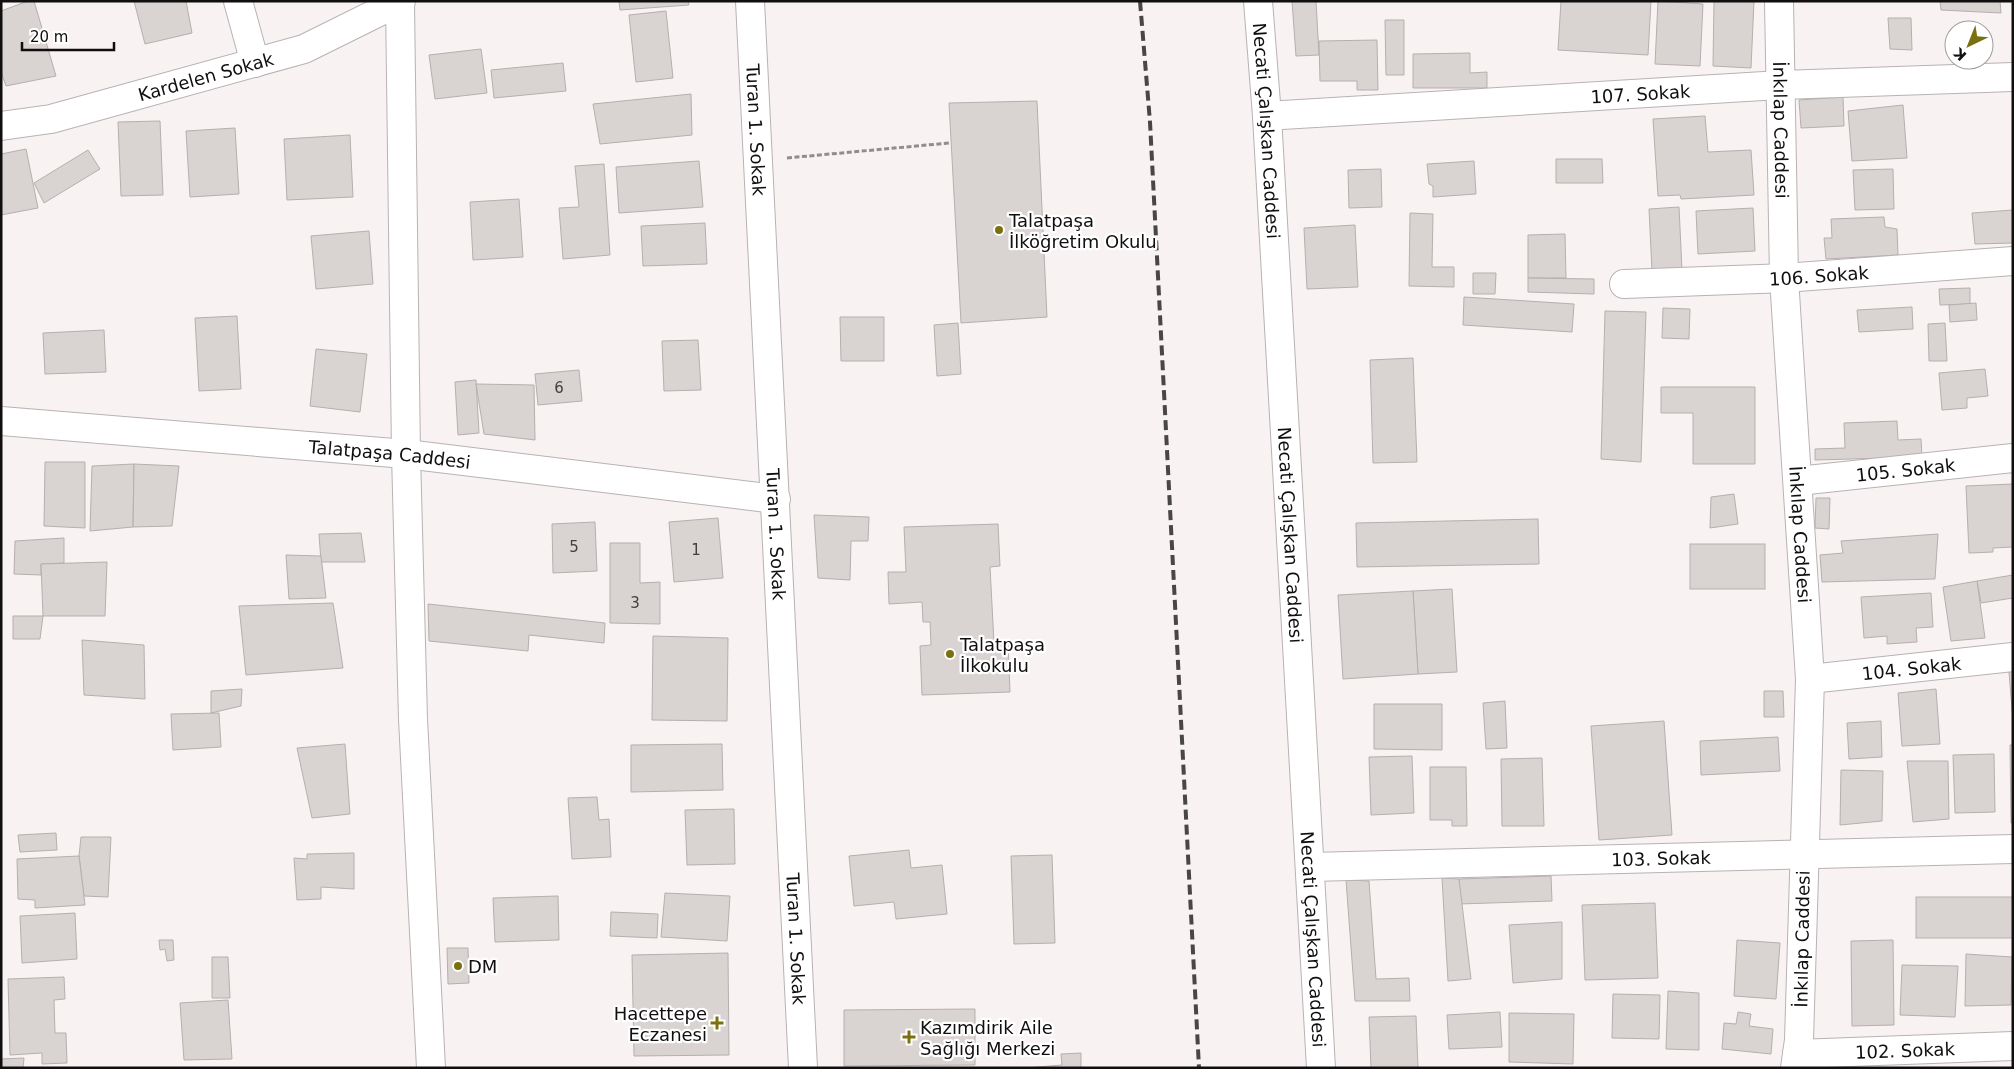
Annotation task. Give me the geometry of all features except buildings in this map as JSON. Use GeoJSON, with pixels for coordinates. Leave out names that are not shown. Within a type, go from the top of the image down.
{"type":"FeatureCollection","features":[{"type":"Feature","properties":{"kind":"street"},"geometry":{"type":"LineString","coordinates":[[238,1],[255,63]]}},
{"type":"Feature","properties":{"kind":"street","name":"Turan 1. Sokak"},"geometry":{"type":"LineString","coordinates":[[750,1],[803,1068]]}},
{"type":"Feature","properties":{"kind":"street","name":"Necati Çalışkan Caddesi"},"geometry":{"type":"LineString","coordinates":[[1258,1],[1267,116],[1322,1068]]}},
{"type":"Feature","properties":{"kind":"street","name":"İnkılap Caddesi"},"geometry":{"type":"LineString","coordinates":[[1779,1],[1784,278],[1810,678],[1796,1061]]}},
{"type":"Feature","properties":{"kind":"street"},"geometry":{"type":"LineString","coordinates":[[401,2],[406,454],[413,719],[431,1068]]}},
{"type":"Feature","properties":{"kind":"street","name":"Kardelen Sokak"},"geometry":{"type":"LineString","coordinates":[[1,126],[51,119],[304,49],[401,2]]}},
{"type":"Feature","properties":{"kind":"street","name":"107. Sokak"},"geometry":{"type":"LineString","coordinates":[[1267,116],[1781,85],[2013,78]]}},
{"type":"Feature","properties":{"kind":"street","name":"106. Sokak"},"geometry":{"type":"LineString","coordinates":[[1624,284],[1784,278],[2013,261]]}},
{"type":"Feature","properties":{"kind":"street","name":"Talatpaşa Caddesi"},"geometry":{"type":"LineString","coordinates":[[1,421],[406,454],[776,499]]}},
{"type":"Feature","properties":{"kind":"street","name":"105. Sokak"},"geometry":{"type":"LineString","coordinates":[[1798,481],[2013,458]]}},
{"type":"Feature","properties":{"kind":"street","name":"104. Sokak"},"geometry":{"type":"LineString","coordinates":[[1810,678],[2013,657]]}},
{"type":"Feature","properties":{"kind":"street","name":"103. Sokak"},"geometry":{"type":"LineString","coordinates":[[1310,867],[2013,849]]}},
{"type":"Feature","properties":{"kind":"street","name":"102. Sokak"},"geometry":{"type":"LineString","coordinates":[[1796,1061],[2013,1046]]}},
{"type":"Feature","properties":{"kind":"path"},"geometry":{"type":"LineString","coordinates":[[786,158],[949,142]]}},
{"type":"Feature","properties":{"kind":"railway"},"geometry":{"type":"LineString","coordinates":[[1140,1],[1150,122],[1199,1068]]}},
{"type":"Feature","properties":{"kind":"place","name":"Talatpaşa İlköğretim Okulu"},"geometry":{"type":"Point","coordinates":[999,230]}},
{"type":"Feature","properties":{"kind":"place","name":"Talatpaşa İlkokulu"},"geometry":{"type":"Point","coordinates":[950,654]}},
{"type":"Feature","properties":{"kind":"place","name":"DM"},"geometry":{"type":"Point","coordinates":[458,966]}},
{"type":"Feature","properties":{"kind":"place","name":"Hacettepe Eczanesi"},"geometry":{"type":"Point","coordinates":[717,1023]}},
{"type":"Feature","properties":{"kind":"place","name":"Kazımdirik Aile Sağlığı Merkezi"},"geometry":{"type":"Point","coordinates":[909,1037]}}]}
